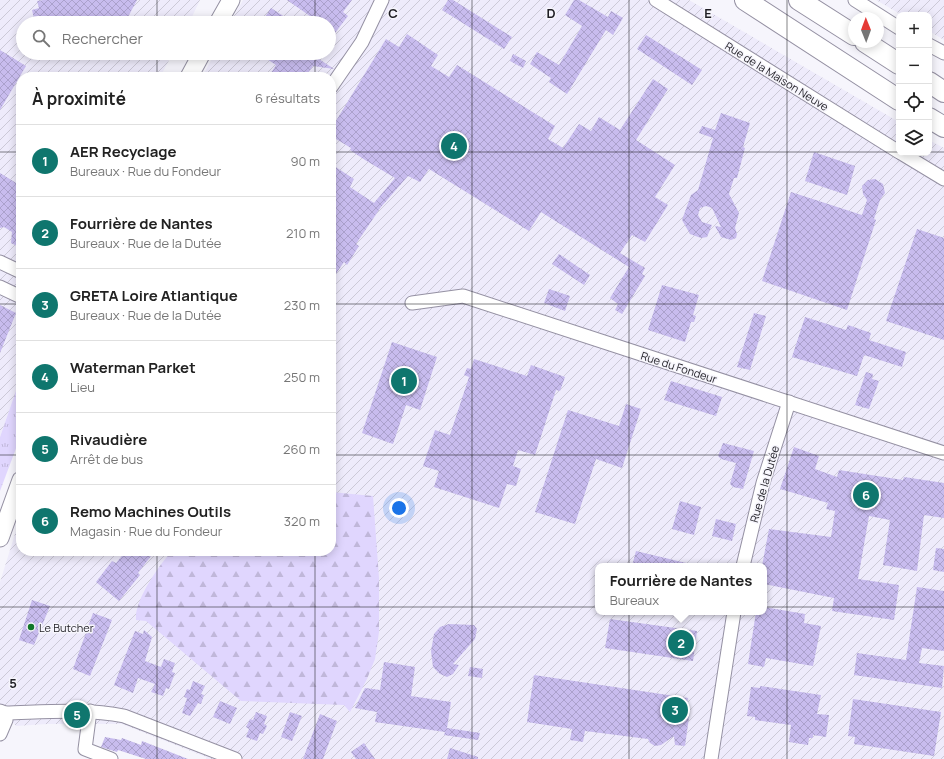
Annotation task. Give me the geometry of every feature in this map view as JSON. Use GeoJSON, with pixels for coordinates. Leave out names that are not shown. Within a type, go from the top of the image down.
{"type":"FeatureCollection","features":[{"type":"Feature","properties":{"kind":"highway"},"geometry":{"type":"LineString","coordinates":[[745,0],[896,98]]}},
{"type":"Feature","properties":{"kind":"highway"},"geometry":{"type":"LineString","coordinates":[[799,0],[848,31]]}},
{"type":"Feature","properties":{"kind":"highway"},"geometry":{"type":"LineString","coordinates":[[874,48],[896,62]]}},
{"type":"Feature","properties":{"kind":"highway"},"geometry":{"type":"LineString","coordinates":[[932,84],[944,92]]}},
{"type":"Feature","properties":{"kind":"highway"},"geometry":{"type":"LineString","coordinates":[[932,120],[944,127]]}},
{"type":"Feature","properties":{"kind":"main road"},"geometry":{"type":"LineString","coordinates":[[222,16],[231,0]]}},
{"type":"Feature","properties":{"kind":"main road"},"geometry":{"type":"LineString","coordinates":[[191,72],[198,60]]}},
{"type":"Feature","properties":{"kind":"main road"},"geometry":{"type":"LineString","coordinates":[[0,538],[16,494]]}},
{"type":"Feature","properties":{"kind":"street"},"geometry":{"type":"LineString","coordinates":[[336,80],[362,42],[382,0]]}},
{"type":"Feature","properties":{"kind":"street","name":"Rue de la Maison Neuve"},"geometry":{"type":"LineString","coordinates":[[656,0],[896,150]]}},
{"type":"Feature","properties":{"kind":"street"},"geometry":{"type":"LineString","coordinates":[[855,0],[896,26]]}},
{"type":"Feature","properties":{"kind":"street"},"geometry":{"type":"LineString","coordinates":[[932,47],[944,53]]}},
{"type":"Feature","properties":{"kind":"street","name":"Rue de la Maison Neuve"},"geometry":{"type":"LineString","coordinates":[[907,156],[944,179]]}},
{"type":"Feature","properties":{"kind":"street"},"geometry":{"type":"LineString","coordinates":[[0,262],[16,270]]}},
{"type":"Feature","properties":{"kind":"street"},"geometry":{"type":"LineString","coordinates":[[0,287],[16,295]]}},
{"type":"Feature","properties":{"kind":"street","name":"Rue du Fondeur"},"geometry":{"type":"LineString","coordinates":[[412,303],[463,296],[944,453]]}},
{"type":"Feature","properties":{"kind":"street","name":"Rue de la Dutée"},"geometry":{"type":"LineString","coordinates":[[744,563],[763,483],[789,402]]}},
{"type":"Feature","properties":{"kind":"street"},"geometry":{"type":"LineString","coordinates":[[711,759],[718,705],[733,615]]}},
{"type":"Feature","properties":{"kind":"street"},"geometry":{"type":"LineString","coordinates":[[90,711],[83,754],[111,759]]}},
{"type":"Feature","properties":{"kind":"street"},"geometry":{"type":"LineString","coordinates":[[0,734],[6,720],[2,713],[90,711],[124,716],[235,759]]}},
{"type":"Feature","properties":{"kind":"shaded area"},"geometry":{"type":"Polygon","coordinates":[[[0,0],[200,0],[192,16],[16,16],[16,60],[169,60],[163,72],[16,72],[16,391],[0,437],[0,0]]]}},
{"type":"Feature","properties":{"kind":"shaded area"},"geometry":{"type":"Polygon","coordinates":[[[243,0],[689,0],[896,120],[896,156],[932,156],[932,142],[944,148],[944,759],[206,759],[206,757],[122,724],[47,724],[16,726],[0,707],[0,582],[16,531],[16,556],[336,556],[336,72],[205,72],[211,60],[336,60],[336,16],[234,16],[243,0]]]}},
{"type":"Feature","properties":{"kind":"shaded area"},"geometry":{"type":"Polygon","coordinates":[[[876,0],[944,0],[944,40],[932,33],[932,12],[897,12],[876,0]]]}},
{"type":"Feature","properties":{"kind":"green space"},"geometry":{"type":"Polygon","coordinates":[[[16,391],[16,448],[0,491],[0,437],[16,391]]]}},
{"type":"Feature","properties":{"kind":"green space"},"geometry":{"type":"Polygon","coordinates":[[[336,492],[373,496],[379,578],[379,632],[375,659],[367,679],[350,712],[344,705],[241,701],[146,621],[136,620],[136,612],[143,594],[154,574],[168,556],[336,556],[336,492]]]}},
{"type":"Feature","properties":{"kind":"building"},"geometry":{"type":"Polygon","coordinates":[[[137,0],[129,16],[33,16],[32,10],[39,8],[37,1],[137,0]]]}},
{"type":"Feature","properties":{"kind":"building"},"geometry":{"type":"Polygon","coordinates":[[[287,0],[352,0],[343,12],[348,16],[336,32],[336,16],[310,16],[287,0]]]}},
{"type":"Feature","properties":{"kind":"building"},"geometry":{"type":"Polygon","coordinates":[[[448,0],[453,0],[512,37],[504,49],[442,10],[448,0]]]}},
{"type":"Feature","properties":{"kind":"building"},"geometry":{"type":"Polygon","coordinates":[[[574,0],[579,0],[608,17],[611,11],[623,18],[613,35],[606,30],[567,94],[549,82],[551,78],[530,64],[537,52],[559,65],[582,26],[565,15],[574,0]]]}},
{"type":"Feature","properties":{"kind":"building"},"geometry":{"type":"Polygon","coordinates":[[[271,8],[283,16],[266,16],[271,8]]]}},
{"type":"Feature","properties":{"kind":"building"},"geometry":{"type":"Polygon","coordinates":[[[407,34],[438,55],[431,66],[449,77],[457,65],[555,126],[548,139],[563,148],[579,124],[591,131],[599,117],[620,130],[653,79],[668,89],[636,140],[675,165],[655,197],[668,205],[645,242],[632,235],[620,253],[645,268],[642,274],[645,276],[622,314],[615,310],[618,304],[610,298],[629,267],[541,212],[529,231],[429,169],[420,182],[408,176],[381,207],[356,244],[359,246],[347,265],[344,262],[336,274],[336,167],[354,179],[350,187],[374,203],[395,178],[365,160],[350,150],[351,148],[336,139],[336,121],[386,39],[399,47],[407,34]]]}},
{"type":"Feature","properties":{"kind":"building"},"geometry":{"type":"Polygon","coordinates":[[[646,35],[702,70],[692,85],[637,49],[646,35]]]}},
{"type":"Feature","properties":{"kind":"building"},"geometry":{"type":"Polygon","coordinates":[[[0,50],[26,66],[22,72],[16,72],[16,83],[0,110],[0,50]]]}},
{"type":"Feature","properties":{"kind":"building"},"geometry":{"type":"Polygon","coordinates":[[[513,54],[526,61],[523,68],[510,61],[513,54]]]}},
{"type":"Feature","properties":{"kind":"building"},"geometry":{"type":"Polygon","coordinates":[[[268,60],[320,60],[334,69],[313,66],[309,72],[272,72],[276,65],[268,60]]]}},
{"type":"Feature","properties":{"kind":"building"},"geometry":{"type":"Polygon","coordinates":[[[721,113],[750,123],[743,147],[745,148],[737,178],[734,178],[729,194],[739,213],[735,228],[737,234],[736,238],[731,240],[721,237],[715,226],[721,227],[712,208],[706,206],[700,208],[698,215],[702,222],[712,225],[707,237],[701,238],[690,234],[682,220],[691,195],[698,190],[713,138],[699,133],[702,126],[715,130],[721,113]]]}},
{"type":"Feature","properties":{"kind":"building"},"geometry":{"type":"Polygon","coordinates":[[[814,152],[855,166],[847,195],[805,181],[814,152]]]}},
{"type":"Feature","properties":{"kind":"building"},"geometry":{"type":"Polygon","coordinates":[[[0,173],[16,183],[16,246],[11,243],[12,232],[4,227],[0,228],[0,173]]]}},
{"type":"Feature","properties":{"kind":"building"},"geometry":{"type":"Polygon","coordinates":[[[875,179],[883,184],[885,193],[880,200],[874,219],[876,220],[847,310],[762,281],[791,192],[862,215],[867,200],[863,194],[862,186],[868,180],[875,179]]]}},
{"type":"Feature","properties":{"kind":"building"},"geometry":{"type":"Polygon","coordinates":[[[917,229],[944,238],[944,340],[886,321],[917,229]]]}},
{"type":"Feature","properties":{"kind":"building"},"geometry":{"type":"Polygon","coordinates":[[[559,254],[590,275],[584,285],[552,264],[559,254]]]}},
{"type":"Feature","properties":{"kind":"building"},"geometry":{"type":"Polygon","coordinates":[[[662,285],[699,295],[693,315],[696,316],[694,322],[691,322],[685,342],[648,330],[662,285]]]}},
{"type":"Feature","properties":{"kind":"building"},"geometry":{"type":"Polygon","coordinates":[[[549,289],[570,296],[565,311],[544,303],[549,289]]]}},
{"type":"Feature","properties":{"kind":"building"},"geometry":{"type":"Polygon","coordinates":[[[0,305],[16,313],[0,353],[0,305]]]}},
{"type":"Feature","properties":{"kind":"building"},"geometry":{"type":"Polygon","coordinates":[[[754,313],[766,316],[750,370],[737,367],[754,313]]]}},
{"type":"Feature","properties":{"kind":"building"},"geometry":{"type":"Polygon","coordinates":[[[805,317],[846,330],[848,325],[871,333],[869,340],[906,352],[902,367],[864,355],[857,376],[792,357],[805,317]]]}},
{"type":"Feature","properties":{"kind":"building"},"geometry":{"type":"Polygon","coordinates":[[[392,342],[437,357],[420,410],[406,405],[393,444],[362,433],[392,342]]]}},
{"type":"Feature","properties":{"kind":"building"},"geometry":{"type":"Polygon","coordinates":[[[474,359],[527,376],[531,365],[565,377],[560,391],[556,390],[535,455],[518,450],[513,466],[521,469],[516,486],[507,484],[499,508],[434,487],[439,471],[423,466],[435,430],[450,435],[469,377],[464,375],[467,368],[471,369],[474,359]]]}},
{"type":"Feature","properties":{"kind":"building"},"geometry":{"type":"Polygon","coordinates":[[[866,372],[873,374],[872,379],[879,381],[869,409],[855,405],[866,372]]]}},
{"type":"Feature","properties":{"kind":"building"},"geometry":{"type":"Polygon","coordinates":[[[671,381],[722,397],[716,416],[664,400],[671,381]]]}},
{"type":"Feature","properties":{"kind":"building"},"geometry":{"type":"Polygon","coordinates":[[[626,404],[641,409],[622,468],[596,459],[575,524],[535,512],[568,410],[619,426],[626,404]]]}},
{"type":"Feature","properties":{"kind":"building"},"geometry":{"type":"Polygon","coordinates":[[[723,443],[754,451],[743,489],[733,487],[730,484],[736,463],[721,459],[718,456],[723,443]]]}},
{"type":"Feature","properties":{"kind":"building"},"geometry":{"type":"Polygon","coordinates":[[[794,447],[819,456],[815,469],[837,477],[839,470],[903,480],[904,477],[944,483],[944,518],[924,515],[917,571],[883,565],[890,520],[869,516],[858,579],[899,585],[894,620],[832,611],[834,598],[767,585],[767,563],[763,563],[769,529],[831,537],[835,511],[826,509],[828,503],[780,489],[794,447]]]}},
{"type":"Feature","properties":{"kind":"building"},"geometry":{"type":"Polygon","coordinates":[[[680,501],[701,507],[694,535],[672,529],[680,501]]]}},
{"type":"Feature","properties":{"kind":"building"},"geometry":{"type":"Polygon","coordinates":[[[716,519],[736,524],[732,541],[712,536],[716,519]]]}},
{"type":"Feature","properties":{"kind":"building"},"geometry":{"type":"Polygon","coordinates":[[[936,548],[944,549],[944,572],[933,570],[936,548]]]}},
{"type":"Feature","properties":{"kind":"building"},"geometry":{"type":"Polygon","coordinates":[[[636,551],[686,563],[633,563],[636,551]]]}},
{"type":"Feature","properties":{"kind":"building"},"geometry":{"type":"Polygon","coordinates":[[[122,556],[151,556],[138,573],[140,575],[119,601],[96,582],[112,561],[116,563],[122,556]]]}},
{"type":"Feature","properties":{"kind":"building"},"geometry":{"type":"Polygon","coordinates":[[[917,587],[944,591],[944,651],[922,648],[919,663],[944,666],[942,688],[854,675],[857,653],[906,660],[917,587]]]}},
{"type":"Feature","properties":{"kind":"building"},"geometry":{"type":"Polygon","coordinates":[[[32,600],[50,606],[34,645],[19,640],[32,600]]]}},
{"type":"Feature","properties":{"kind":"building"},"geometry":{"type":"Polygon","coordinates":[[[767,608],[805,614],[804,623],[821,626],[813,666],[766,658],[764,667],[748,664],[756,615],[767,615],[767,608]]]}},
{"type":"Feature","properties":{"kind":"building"},"geometry":{"type":"Polygon","coordinates":[[[93,613],[112,620],[90,676],[73,669],[93,613]]]}},
{"type":"Feature","properties":{"kind":"building"},"geometry":{"type":"Polygon","coordinates":[[[610,619],[697,631],[693,661],[605,648],[610,619]]]}},
{"type":"Feature","properties":{"kind":"building"},"geometry":{"type":"Polygon","coordinates":[[[449,624],[474,625],[477,629],[475,639],[453,664],[459,665],[453,674],[447,677],[440,674],[433,667],[431,651],[434,634],[440,627],[449,624]]]}},
{"type":"Feature","properties":{"kind":"building"},"geometry":{"type":"Polygon","coordinates":[[[144,630],[152,637],[145,661],[161,667],[164,659],[175,663],[172,672],[175,673],[169,689],[166,688],[163,696],[151,692],[155,684],[138,678],[133,693],[114,685],[135,631],[143,634],[144,630]]]}},
{"type":"Feature","properties":{"kind":"building"},"geometry":{"type":"Polygon","coordinates":[[[384,662],[415,667],[411,696],[451,702],[447,728],[480,733],[478,740],[444,735],[445,732],[375,722],[377,712],[355,708],[365,688],[380,690],[384,662]]]}},
{"type":"Feature","properties":{"kind":"building"},"geometry":{"type":"Polygon","coordinates":[[[470,667],[483,669],[482,678],[468,676],[470,667]]]}},
{"type":"Feature","properties":{"kind":"building"},"geometry":{"type":"Polygon","coordinates":[[[534,675],[688,698],[686,709],[690,710],[685,746],[675,745],[674,736],[661,745],[655,746],[650,743],[648,739],[585,731],[583,742],[570,740],[572,729],[527,722],[534,675]]]}},
{"type":"Feature","properties":{"kind":"building"},"geometry":{"type":"Polygon","coordinates":[[[193,681],[205,686],[201,694],[204,695],[201,704],[198,703],[190,716],[182,713],[187,698],[184,697],[187,689],[190,690],[193,681]]]}},
{"type":"Feature","properties":{"kind":"building"},"geometry":{"type":"Polygon","coordinates":[[[760,686],[821,695],[817,714],[829,715],[826,737],[813,735],[813,738],[809,738],[808,745],[789,742],[791,725],[755,720],[755,717],[747,716],[751,687],[760,688],[760,686]]]}},
{"type":"Feature","properties":{"kind":"building"},"geometry":{"type":"Polygon","coordinates":[[[853,699],[941,712],[934,756],[854,744],[855,737],[848,736],[853,699]]]}},
{"type":"Feature","properties":{"kind":"building"},"geometry":{"type":"Polygon","coordinates":[[[220,701],[237,708],[230,724],[213,717],[220,701]]]}},
{"type":"Feature","properties":{"kind":"building"},"geometry":{"type":"Polygon","coordinates":[[[256,712],[267,716],[264,724],[267,726],[263,734],[260,733],[257,741],[246,737],[249,729],[246,727],[250,719],[253,720],[256,712]]]}},
{"type":"Feature","properties":{"kind":"building"},"geometry":{"type":"Polygon","coordinates":[[[290,712],[302,716],[292,741],[281,737],[290,712]]]}},
{"type":"Feature","properties":{"kind":"building"},"geometry":{"type":"Polygon","coordinates":[[[320,714],[337,721],[323,759],[303,759],[320,714]]]}},
{"type":"Feature","properties":{"kind":"building"},"geometry":{"type":"Polygon","coordinates":[[[105,737],[121,740],[122,738],[141,745],[142,741],[188,759],[146,759],[118,750],[117,752],[101,747],[105,737]]]}},
{"type":"Feature","properties":{"kind":"building"},"geometry":{"type":"Polygon","coordinates":[[[364,743],[375,759],[356,759],[351,752],[364,743]]]}},
{"type":"Feature","properties":{"kind":"building"},"geometry":{"type":"Polygon","coordinates":[[[450,748],[478,757],[478,759],[447,759],[450,748]]]}},
{"type":"Feature","properties":{"kind":"place","name":"Waterman Parket"},"geometry":{"type":"Point","coordinates":[454,146]}},
{"type":"Feature","properties":{"kind":"place","name":"AER Recyclage"},"geometry":{"type":"Point","coordinates":[404,381]}},
{"type":"Feature","properties":{"kind":"place","name":"Remo Machines Outils"},"geometry":{"type":"Point","coordinates":[866,495]}},
{"type":"Feature","properties":{"kind":"place","name":"Le Butcher"},"geometry":{"type":"Point","coordinates":[31,627]}},
{"type":"Feature","properties":{"kind":"place","name":"Fourrière de Nantes"},"geometry":{"type":"Point","coordinates":[681,643]}},
{"type":"Feature","properties":{"kind":"place","name":"GRETA Loire Atlantique"},"geometry":{"type":"Point","coordinates":[675,710]}},
{"type":"Feature","properties":{"kind":"place","name":"Rivaudière"},"geometry":{"type":"Point","coordinates":[77,715]}}]}
